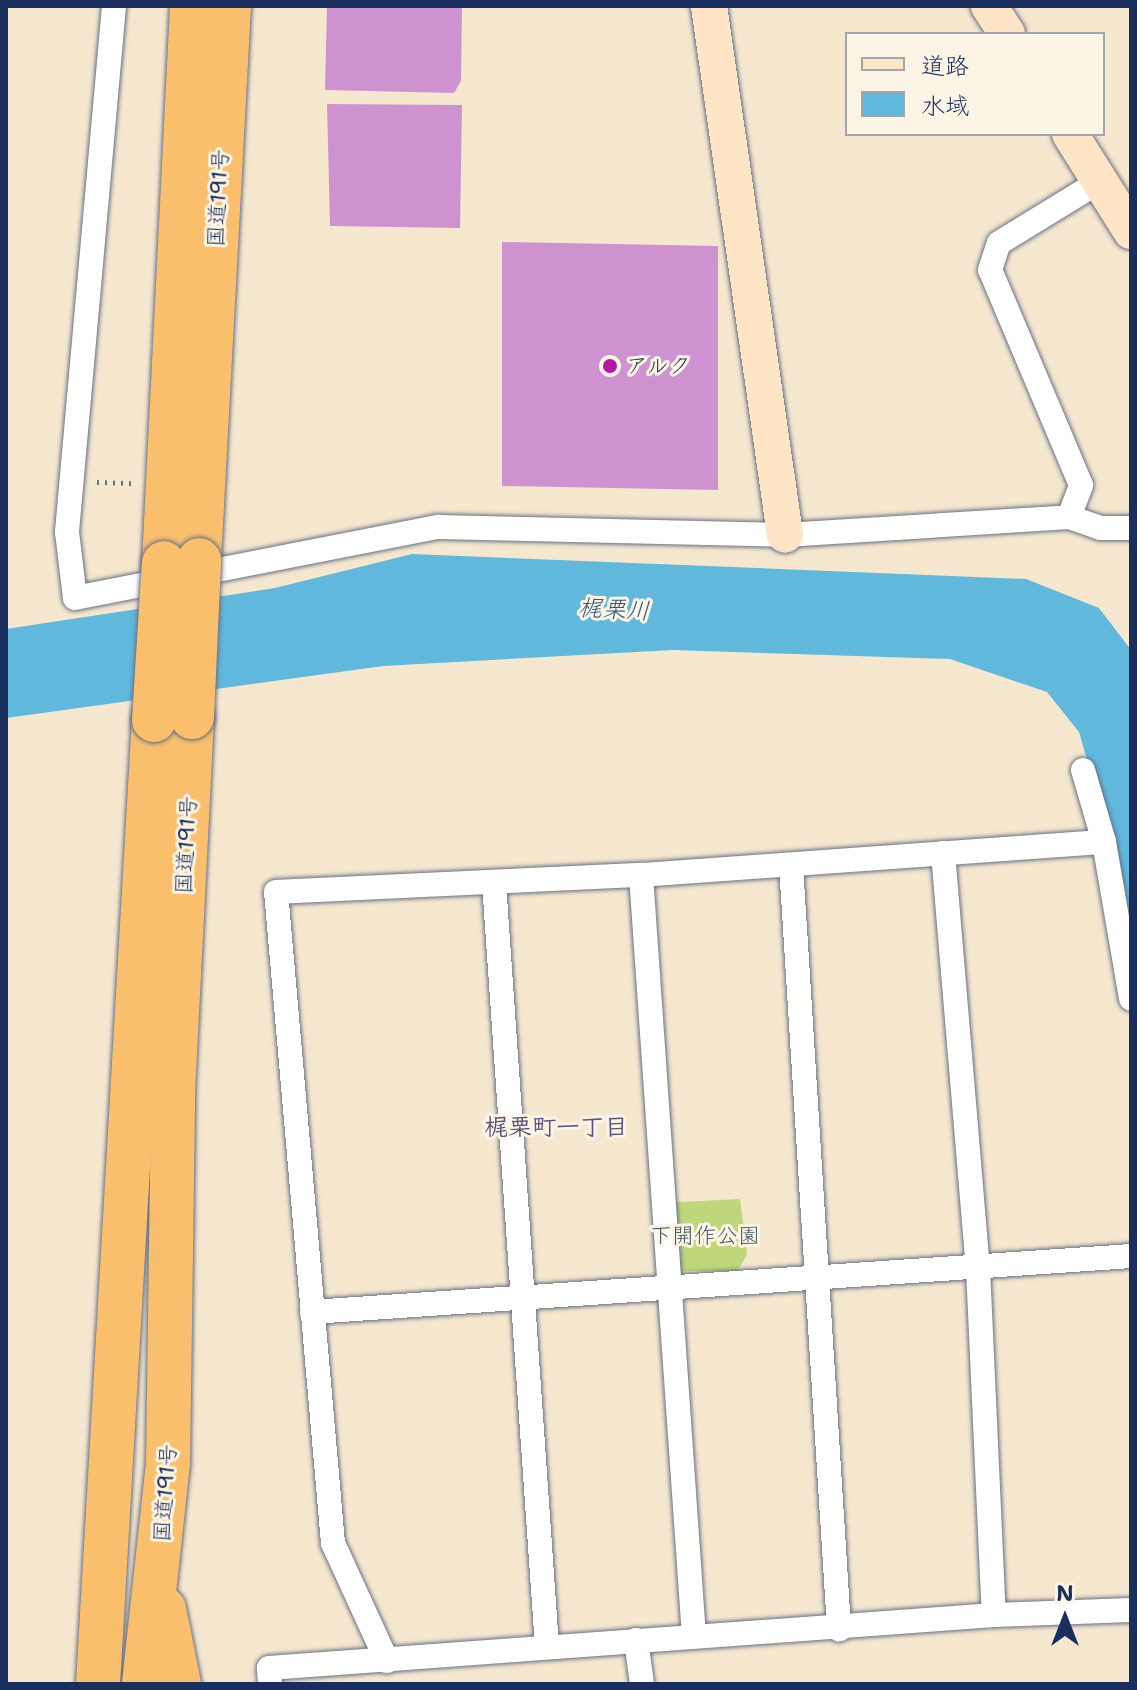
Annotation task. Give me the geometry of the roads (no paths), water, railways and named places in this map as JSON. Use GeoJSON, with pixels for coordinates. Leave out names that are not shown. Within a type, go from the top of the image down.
{"type":"FeatureCollection","features":[{"type":"Feature","properties":{"kind":"highway","name":"国道191号"},"geometry":{"type":"LineString","coordinates":[[182,561],[192,6]]}},
{"type":"Feature","properties":{"kind":"highway","name":"国道191号"},"geometry":{"type":"LineString","coordinates":[[98,1684],[173,718],[182,561],[229,6]]}},
{"type":"Feature","properties":{"kind":"highway","name":"国道191号"},"geometry":{"type":"LineString","coordinates":[[144,1684],[158,1583],[168,1464],[173,1093],[173,718]]}},
{"type":"Feature","properties":{"kind":"highway"},"geometry":{"type":"LineString","coordinates":[[158,1583],[179,1684]]}},
{"type":"Feature","properties":{"kind":"street"},"geometry":{"type":"LineString","coordinates":[[114,6],[67,532],[75,598],[438,527],[785,535],[1069,517],[1101,528],[1131,528]]}},
{"type":"Feature","properties":{"kind":"street"},"geometry":{"type":"LineString","coordinates":[[709,6],[785,535]]}},
{"type":"Feature","properties":{"kind":"street"},"geometry":{"type":"LineString","coordinates":[[989,6],[1006,32]]}},
{"type":"Feature","properties":{"kind":"street"},"geometry":{"type":"LineString","coordinates":[[1071,136],[1131,231]]}},
{"type":"Feature","properties":{"kind":"street"},"geometry":{"type":"LineString","coordinates":[[1069,517],[1081,485],[990,270],[999,243],[1100,181]]}},
{"type":"Feature","properties":{"kind":"street"},"geometry":{"type":"LineString","coordinates":[[1083,770],[1104,842],[1131,999]]}},
{"type":"Feature","properties":{"kind":"street"},"geometry":{"type":"LineString","coordinates":[[387,1661],[333,1543],[276,892],[641,875],[1104,842]]}},
{"type":"Feature","properties":{"kind":"street"},"geometry":{"type":"LineString","coordinates":[[943,853],[978,1268],[994,1615]]}},
{"type":"Feature","properties":{"kind":"street"},"geometry":{"type":"LineString","coordinates":[[791,865],[821,1280],[839,1629]]}},
{"type":"Feature","properties":{"kind":"street"},"geometry":{"type":"LineString","coordinates":[[641,875],[694,1636]]}},
{"type":"Feature","properties":{"kind":"street"},"geometry":{"type":"LineString","coordinates":[[494,883],[526,1298],[547,1646]]}},
{"type":"Feature","properties":{"kind":"street"},"geometry":{"type":"LineString","coordinates":[[312,1312],[668,1291],[1131,1256]]}},
{"type":"Feature","properties":{"kind":"street"},"geometry":{"type":"LineString","coordinates":[[270,1684],[269,1668],[547,1646],[839,1629],[994,1615],[1131,1610]]}},
{"type":"Feature","properties":{"kind":"street"},"geometry":{"type":"LineString","coordinates":[[636,1640],[642,1684]]}},
{"type":"Feature","properties":{"kind":"water","name":"梶栗川"},"geometry":{"type":"Polygon","coordinates":[[[412,554],[1026,579],[1099,608],[1131,650],[1131,941],[1118,866],[1079,732],[1047,692],[950,659],[673,650],[383,666],[6,718],[6,629],[275,588],[412,554]]]}},
{"type":"Feature","properties":{"kind":"place","name":"アルク"},"geometry":{"type":"Point","coordinates":[610,366]}},
{"type":"Feature","properties":{"kind":"district","name":"梶栗町一丁目"},"geometry":{"type":"Point","coordinates":[556,1128]}},
{"type":"Feature","properties":{"kind":"park label","name":"下開作公園"},"geometry":{"type":"Point","coordinates":[705,1236]}}]}
